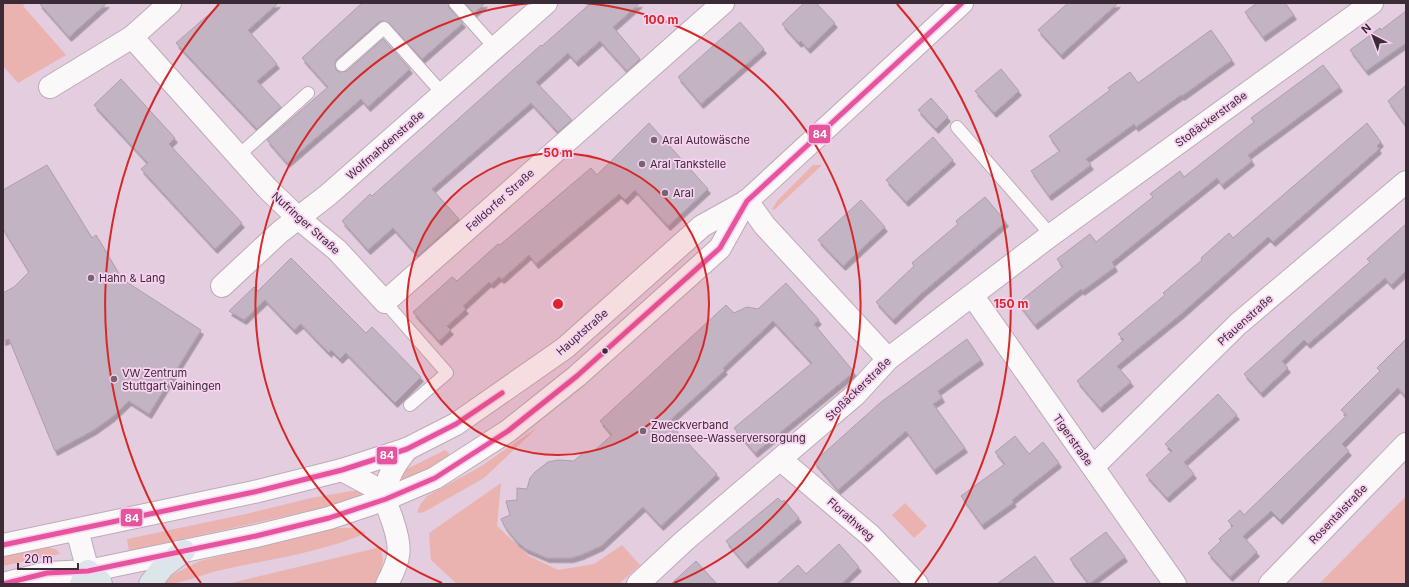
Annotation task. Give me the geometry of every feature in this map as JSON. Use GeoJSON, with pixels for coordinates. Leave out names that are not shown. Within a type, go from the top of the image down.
{"type":"FeatureCollection","features":[{"type":"Feature","properties":{"kind":"highway"},"geometry":{"type":"LineString","coordinates":[[150,584],[163,567],[184,551]]}},
{"type":"Feature","properties":{"kind":"street"},"geometry":{"type":"LineString","coordinates":[[50,87],[132,37],[170,3]]}},
{"type":"Feature","properties":{"kind":"street","name":"Wolfmahdenstraße"},"geometry":{"type":"LineString","coordinates":[[222,286],[280,232],[328,195],[546,3]]}},
{"type":"Feature","properties":{"kind":"street","name":"Felldorfer Straße"},"geometry":{"type":"LineString","coordinates":[[385,302],[723,3]]}},
{"type":"Feature","properties":{"kind":"street","name":"Hauptstraße"},"geometry":{"type":"LineString","coordinates":[[3,545],[254,492],[342,470],[407,449],[456,424],[565,348],[702,226],[747,201],[962,3]]}},
{"type":"Feature","properties":{"kind":"street","name":"Stoßäckerstraße"},"geometry":{"type":"LineString","coordinates":[[638,584],[683,542],[855,394],[888,359],[1051,235],[1372,3]]}},
{"type":"Feature","properties":{"kind":"street","name":"Nufringer Straße"},"geometry":{"type":"LineString","coordinates":[[132,37],[267,188],[298,218],[337,250],[385,302]]}},
{"type":"Feature","properties":{"kind":"street","name":"Pfauenstraße"},"geometry":{"type":"LineString","coordinates":[[1093,467],[1238,324],[1406,182]]}},
{"type":"Feature","properties":{"kind":"street"},"geometry":{"type":"LineString","coordinates":[[747,201],[765,226],[888,359]]}},
{"type":"Feature","properties":{"kind":"street","name":"Hauptstraße"},"geometry":{"type":"LineString","coordinates":[[3,584],[47,574],[90,580],[184,551],[329,518],[386,499],[435,478],[508,431],[577,376],[720,248],[747,201]]}},
{"type":"Feature","properties":{"kind":"street","name":"Tigerstraße"},"geometry":{"type":"LineString","coordinates":[[972,295],[1175,584]]}},
{"type":"Feature","properties":{"kind":"street"},"geometry":{"type":"LineString","coordinates":[[456,424],[453,439],[459,449],[471,456]]}},
{"type":"Feature","properties":{"kind":"street","name":"Rosentalstraße"},"geometry":{"type":"LineString","coordinates":[[1270,584],[1406,444]]}},
{"type":"Feature","properties":{"kind":"street","name":"Hauptstraße"},"geometry":{"type":"LineString","coordinates":[[387,584],[399,559],[399,544],[386,499],[388,480],[394,466],[407,449]]}},
{"type":"Feature","properties":{"kind":"street","name":"Florathweg"},"geometry":{"type":"LineString","coordinates":[[780,460],[866,532],[917,584]]}},
{"type":"Feature","properties":{"kind":"street"},"geometry":{"type":"LineString","coordinates":[[342,470],[372,486],[386,499]]}},
{"type":"Feature","properties":{"kind":"street"},"geometry":{"type":"LineString","coordinates":[[77,530],[90,580]]}},
{"type":"Feature","properties":{"kind":"lane"},"geometry":{"type":"LineString","coordinates":[[455,3],[498,45]]}},
{"type":"Feature","properties":{"kind":"lane"},"geometry":{"type":"LineString","coordinates":[[465,3],[498,45]]}},
{"type":"Feature","properties":{"kind":"lane"},"geometry":{"type":"LineString","coordinates":[[390,22],[447,91]]}},
{"type":"Feature","properties":{"kind":"lane"},"geometry":{"type":"LineString","coordinates":[[342,65],[384,28],[447,91]]}},
{"type":"Feature","properties":{"kind":"lane"},"geometry":{"type":"LineString","coordinates":[[238,156],[308,93]]}},
{"type":"Feature","properties":{"kind":"lane"},"geometry":{"type":"LineString","coordinates":[[957,127],[1051,235]]}},
{"type":"Feature","properties":{"kind":"lane","name":"Nufringer Straße"},"geometry":{"type":"LineString","coordinates":[[385,302],[447,373],[410,405]]}},
{"type":"Feature","properties":{"kind":"shaded area"},"geometry":{"type":"Polygon","coordinates":[[[3,3],[26,3],[23,6],[66,55],[18,83],[3,66],[3,3]]]}},
{"type":"Feature","properties":{"kind":"shaded area"},"geometry":{"type":"Polygon","coordinates":[[[813,165],[822,165],[774,210],[772,209],[777,201],[813,165]]]}},
{"type":"Feature","properties":{"kind":"shaded area"},"geometry":{"type":"Polygon","coordinates":[[[538,427],[484,478],[424,512],[417,513],[420,505],[427,496],[480,467],[538,427]]]}},
{"type":"Feature","properties":{"kind":"shaded area"},"geometry":{"type":"Polygon","coordinates":[[[445,450],[449,453],[447,459],[399,484],[401,474],[407,469],[445,450]]]}},
{"type":"Feature","properties":{"kind":"shaded area"},"geometry":{"type":"Polygon","coordinates":[[[501,483],[497,526],[529,556],[558,570],[594,564],[622,545],[640,565],[619,584],[457,584],[431,560],[429,533],[501,483]]]}},
{"type":"Feature","properties":{"kind":"shaded area"},"geometry":{"type":"Polygon","coordinates":[[[351,491],[364,491],[366,495],[332,506],[129,551],[127,539],[246,514],[311,498],[351,491]]]}},
{"type":"Feature","properties":{"kind":"shaded area"},"geometry":{"type":"Polygon","coordinates":[[[1406,496],[1406,584],[1319,584],[1406,496]]]}},
{"type":"Feature","properties":{"kind":"shaded area"},"geometry":{"type":"Polygon","coordinates":[[[905,503],[927,526],[914,538],[892,515],[905,503]]]}},
{"type":"Feature","properties":{"kind":"shaded area"},"geometry":{"type":"Polygon","coordinates":[[[334,528],[355,528],[366,533],[313,551],[221,570],[185,581],[163,584],[172,575],[200,561],[334,528]]]}},
{"type":"Feature","properties":{"kind":"shaded area"},"geometry":{"type":"Polygon","coordinates":[[[48,547],[57,550],[60,554],[3,566],[3,554],[48,547]]]}},
{"type":"Feature","properties":{"kind":"shaded area"},"geometry":{"type":"Polygon","coordinates":[[[381,547],[383,561],[378,584],[227,584],[381,547]]]}},
{"type":"Feature","properties":{"kind":"building"},"geometry":{"type":"Polygon","coordinates":[[[39,3],[107,3],[69,37],[39,3]]]}},
{"type":"Feature","properties":{"kind":"building"},"geometry":{"type":"Polygon","coordinates":[[[222,3],[278,3],[248,30],[277,64],[257,81],[281,107],[257,129],[176,43],[222,3]]]}},
{"type":"Feature","properties":{"kind":"building"},"geometry":{"type":"Polygon","coordinates":[[[362,3],[448,3],[449,8],[463,23],[422,59],[389,23],[383,21],[379,22],[337,59],[335,63],[336,70],[340,72],[347,71],[383,39],[410,69],[368,107],[361,99],[287,163],[267,140],[328,87],[302,58],[362,3]]]}},
{"type":"Feature","properties":{"kind":"building"},"geometry":{"type":"Polygon","coordinates":[[[465,3],[485,3],[474,13],[465,3]]]}},
{"type":"Feature","properties":{"kind":"building"},"geometry":{"type":"Polygon","coordinates":[[[591,3],[640,3],[613,27],[640,59],[627,71],[600,41],[576,62],[568,53],[536,82],[572,120],[558,132],[531,103],[432,189],[459,219],[418,256],[393,228],[368,250],[342,221],[370,194],[372,196],[541,45],[542,46],[591,3]]]}},
{"type":"Feature","properties":{"kind":"building"},"geometry":{"type":"Polygon","coordinates":[[[804,3],[816,3],[835,23],[808,49],[801,41],[799,43],[782,24],[804,3]]]}},
{"type":"Feature","properties":{"kind":"building"},"geometry":{"type":"Polygon","coordinates":[[[1068,3],[1118,3],[1061,55],[1038,30],[1068,3]]]}},
{"type":"Feature","properties":{"kind":"building"},"geometry":{"type":"Polygon","coordinates":[[[1257,3],[1285,3],[1294,15],[1263,37],[1245,12],[1257,3]]]}},
{"type":"Feature","properties":{"kind":"building"},"geometry":{"type":"Polygon","coordinates":[[[1406,11],[1406,43],[1366,71],[1350,50],[1380,28],[1381,30],[1406,11]]]}},
{"type":"Feature","properties":{"kind":"building"},"geometry":{"type":"Polygon","coordinates":[[[740,22],[764,49],[701,104],[678,77],[740,22]]]}},
{"type":"Feature","properties":{"kind":"building"},"geometry":{"type":"Polygon","coordinates":[[[1211,30],[1232,60],[1136,127],[1134,124],[1086,159],[1091,165],[1049,196],[1031,171],[1060,151],[1049,136],[1110,90],[1108,88],[1130,72],[1138,83],[1211,30]]]}},
{"type":"Feature","properties":{"kind":"building"},"geometry":{"type":"Polygon","coordinates":[[[1323,65],[1340,87],[1248,155],[1252,161],[1222,185],[1217,178],[1112,262],[1115,267],[1082,291],[1081,289],[1035,325],[1018,303],[1063,267],[1057,259],[1090,234],[1096,242],[1153,197],[1150,194],[1180,171],[1184,177],[1254,122],[1251,118],[1323,65]]]}},
{"type":"Feature","properties":{"kind":"building"},"geometry":{"type":"Polygon","coordinates":[[[1001,69],[1019,91],[994,113],[975,91],[1001,69]]]}},
{"type":"Feature","properties":{"kind":"building"},"geometry":{"type":"Polygon","coordinates":[[[121,79],[175,138],[169,144],[242,223],[215,249],[141,169],[148,163],[94,105],[121,79]]]}},
{"type":"Feature","properties":{"kind":"building"},"geometry":{"type":"Polygon","coordinates":[[[1406,85],[1406,126],[1388,101],[1406,85]]]}},
{"type":"Feature","properties":{"kind":"building"},"geometry":{"type":"Polygon","coordinates":[[[931,98],[948,117],[936,129],[918,110],[931,98]]]}},
{"type":"Feature","properties":{"kind":"building"},"geometry":{"type":"Polygon","coordinates":[[[649,123],[708,189],[668,226],[635,190],[625,200],[619,194],[536,264],[529,255],[502,279],[499,277],[491,284],[489,282],[463,306],[466,309],[447,326],[451,330],[439,341],[413,312],[452,277],[457,281],[498,244],[500,245],[591,168],[597,175],[649,123]]]}},
{"type":"Feature","properties":{"kind":"building"},"geometry":{"type":"Polygon","coordinates":[[[1367,123],[1381,142],[1377,146],[1379,149],[1273,242],[1268,237],[1181,314],[1117,366],[1131,382],[1100,408],[1077,381],[1124,340],[1118,334],[1165,295],[1163,293],[1202,260],[1201,258],[1229,233],[1233,238],[1367,123]]]}},
{"type":"Feature","properties":{"kind":"building"},"geometry":{"type":"Polygon","coordinates":[[[933,137],[953,160],[906,202],[886,180],[933,137]]]}},
{"type":"Feature","properties":{"kind":"building"},"geometry":{"type":"Polygon","coordinates":[[[47,165],[92,238],[96,235],[122,279],[201,330],[149,414],[129,401],[112,417],[94,430],[55,451],[9,339],[3,341],[3,293],[14,287],[29,272],[3,229],[3,190],[47,165]]]}},
{"type":"Feature","properties":{"kind":"building"},"geometry":{"type":"Polygon","coordinates":[[[985,197],[1006,222],[923,292],[893,320],[876,302],[914,266],[912,263],[958,224],[956,221],[985,197]]]}},
{"type":"Feature","properties":{"kind":"building"},"geometry":{"type":"Polygon","coordinates":[[[861,200],[885,227],[843,266],[818,240],[861,200]]]}},
{"type":"Feature","properties":{"kind":"building"},"geometry":{"type":"Polygon","coordinates":[[[1406,224],[1406,271],[1391,285],[1385,278],[1308,344],[1304,340],[1282,361],[1288,368],[1261,393],[1244,374],[1370,262],[1367,259],[1406,224]]]}},
{"type":"Feature","properties":{"kind":"building"},"geometry":{"type":"Polygon","coordinates":[[[291,258],[366,333],[372,327],[421,377],[395,403],[346,353],[340,359],[331,350],[329,353],[301,324],[294,330],[265,300],[244,320],[229,311],[254,287],[258,291],[291,258]]]}},
{"type":"Feature","properties":{"kind":"building","name":"Zweckverband Bodensee-Wasserversorgung"},"geometry":{"type":"Polygon","coordinates":[[[786,283],[819,320],[814,324],[854,372],[755,453],[734,428],[812,363],[773,321],[723,368],[725,370],[668,422],[717,474],[661,526],[643,507],[601,546],[571,558],[547,558],[526,549],[517,542],[505,527],[501,519],[510,515],[506,501],[517,500],[517,488],[527,489],[530,478],[548,462],[558,460],[574,461],[584,452],[594,451],[612,435],[600,421],[726,305],[734,313],[747,307],[758,309],[786,283]]]}},
{"type":"Feature","properties":{"kind":"building"},"geometry":{"type":"Polygon","coordinates":[[[967,339],[981,360],[938,391],[942,398],[933,404],[965,448],[934,470],[906,431],[838,490],[814,462],[881,402],[967,339]]]}},
{"type":"Feature","properties":{"kind":"building"},"geometry":{"type":"Polygon","coordinates":[[[1406,339],[1406,397],[1398,388],[1342,444],[1349,451],[1280,520],[1271,511],[1243,536],[1257,552],[1230,577],[1208,553],[1221,541],[1219,539],[1233,526],[1228,521],[1240,510],[1244,515],[1347,415],[1341,410],[1380,371],[1377,368],[1406,339]]]}},
{"type":"Feature","properties":{"kind":"building"},"geometry":{"type":"Polygon","coordinates":[[[1218,394],[1237,415],[1184,462],[1194,474],[1167,498],[1146,475],[1172,451],[1165,444],[1218,394]]]}},
{"type":"Feature","properties":{"kind":"building"},"geometry":{"type":"Polygon","coordinates":[[[1015,436],[1029,454],[1043,442],[1059,463],[1012,500],[1014,502],[982,525],[961,496],[1005,464],[995,452],[1015,436]]]}},
{"type":"Feature","properties":{"kind":"building"},"geometry":{"type":"Polygon","coordinates":[[[778,498],[782,502],[784,500],[799,518],[745,564],[726,541],[778,498]]]}},
{"type":"Feature","properties":{"kind":"building"},"geometry":{"type":"Polygon","coordinates":[[[1106,532],[1125,557],[1089,584],[1070,559],[1106,532]]]}},
{"type":"Feature","properties":{"kind":"building"},"geometry":{"type":"Polygon","coordinates":[[[839,544],[859,567],[841,584],[777,584],[798,565],[806,574],[839,544]]]}},
{"type":"Feature","properties":{"kind":"building"},"geometry":{"type":"Polygon","coordinates":[[[1035,556],[1055,584],[997,584],[1035,556]]]}},
{"type":"Feature","properties":{"kind":"building"},"geometry":{"type":"Polygon","coordinates":[[[696,561],[717,584],[671,584],[696,561]]]}},
{"type":"Feature","properties":{"kind":"transit line","name":"84"},"geometry":{"type":"LineString","coordinates":[[3,584],[47,573],[88,571],[256,536],[329,518],[386,499],[435,478],[508,431],[577,376],[720,248],[747,201],[962,3]]}},
{"type":"Feature","properties":{"kind":"transit line","name":"84"},"geometry":{"type":"LineString","coordinates":[[3,545],[254,492],[342,470],[407,449],[456,424],[502,393]]}},
{"type":"Feature","properties":{"kind":"place","name":"Aral Autowäsche"},"geometry":{"type":"Point","coordinates":[654,140]}},
{"type":"Feature","properties":{"kind":"place","name":"Aral Tankstelle"},"geometry":{"type":"Point","coordinates":[642,164]}},
{"type":"Feature","properties":{"kind":"place","name":"Aral"},"geometry":{"type":"Point","coordinates":[665,193]}},
{"type":"Feature","properties":{"kind":"place","name":"Hahn & Lang"},"geometry":{"type":"Point","coordinates":[91,278]}},
{"type":"Feature","properties":{"kind":"place","name":"VW Zentrum Stuttgart Vaihingen"},"geometry":{"type":"Point","coordinates":[114,379]}},
{"type":"Feature","properties":{"kind":"place","name":"Zweckverband Bodensee-Wasserversorgung"},"geometry":{"type":"Point","coordinates":[643,431]}}]}
